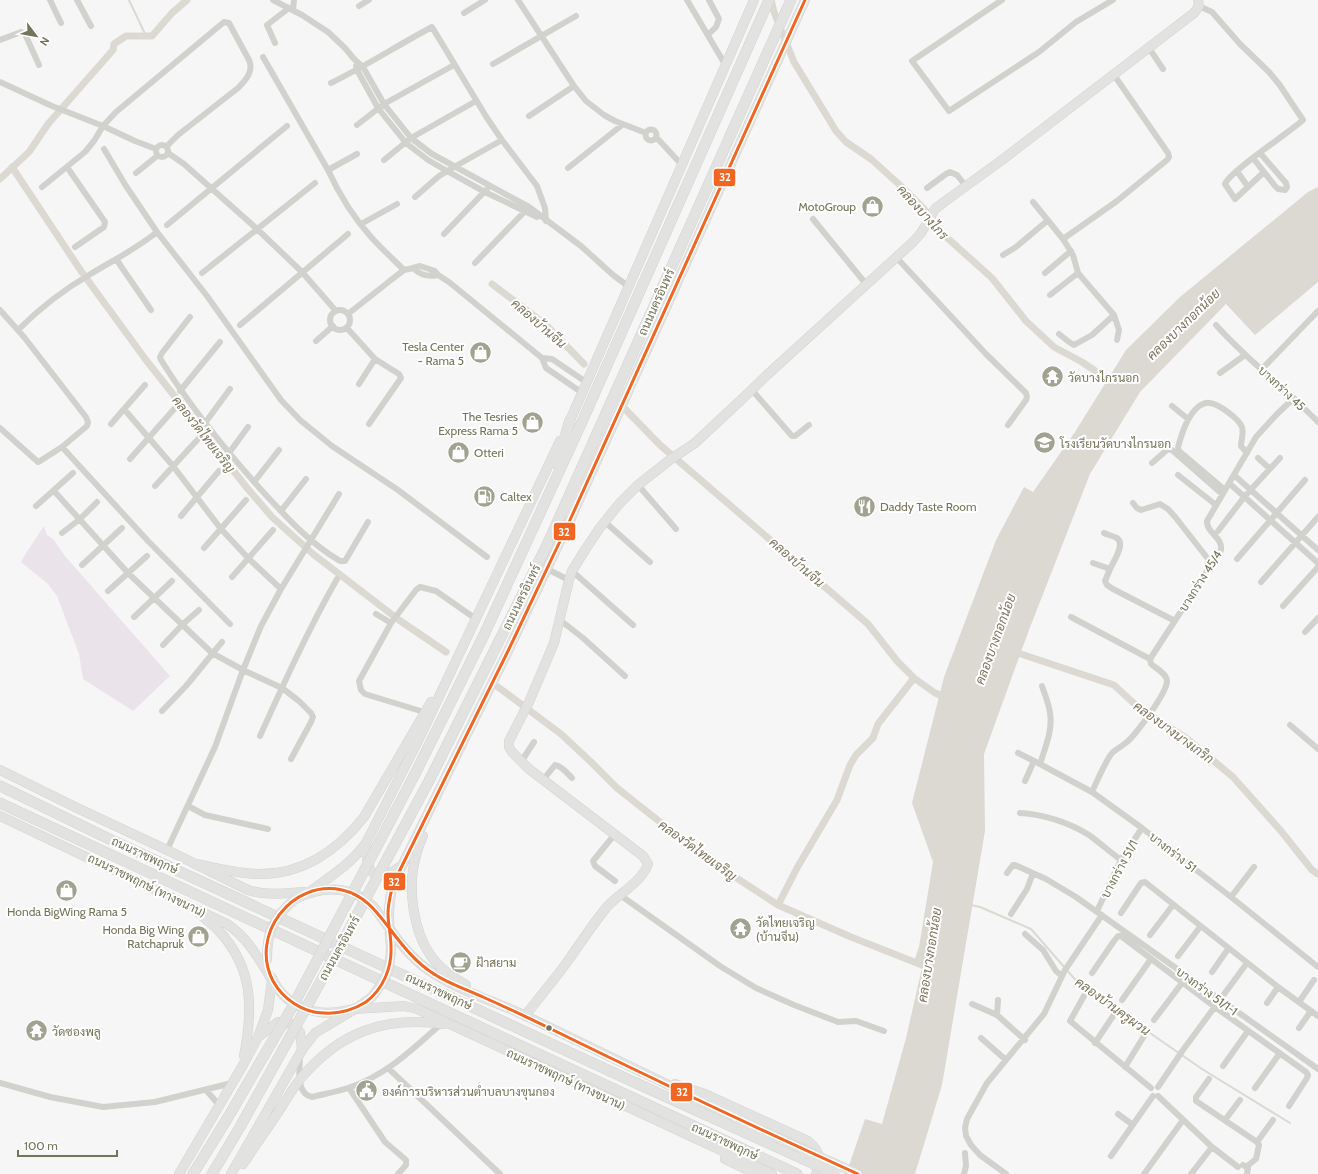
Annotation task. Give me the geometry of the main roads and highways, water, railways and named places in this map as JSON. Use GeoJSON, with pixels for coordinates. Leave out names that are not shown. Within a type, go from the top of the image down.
{"type":"FeatureCollection","features":[{"type":"Feature","properties":{"kind":"main road"},"geometry":{"type":"LineString","coordinates":[[355,1008],[338,1012],[311,1012],[298,1006],[284,996],[272,980],[267,961],[267,942],[273,923],[282,910],[295,899],[309,892],[349,863],[366,843],[418,741],[570,420],[754,0]]}},
{"type":"Feature","properties":{"kind":"main road","name":"ถนนนครอินทร์"},"geometry":{"type":"LineString","coordinates":[[193,1174],[294,1004],[415,774],[483,637],[581,424],[769,0]]}},
{"type":"Feature","properties":{"kind":"main road","name":"ถนนนครอินทร์"},"geometry":{"type":"LineString","coordinates":[[390,929],[388,914],[389,899],[393,884],[547,570],[805,0]]}},
{"type":"Feature","properties":{"kind":"main road","name":"ถนนนครอินทร์"},"geometry":{"type":"LineString","coordinates":[[212,1174],[240,1127],[341,945],[430,779],[547,545],[790,2]]}},
{"type":"Feature","properties":{"kind":"main road"},"geometry":{"type":"LineString","coordinates":[[525,1016],[570,959],[606,909],[620,895],[632,886],[647,868],[648,864],[643,856],[521,762],[509,747],[509,741],[529,702],[554,643],[572,571],[585,550],[619,504],[638,485],[671,459],[695,443],[896,257],[921,232],[935,209],[965,185],[1002,160],[1194,13],[1198,3]]}},
{"type":"Feature","properties":{"kind":"main road"},"geometry":{"type":"LineString","coordinates":[[548,497],[570,420]]}},
{"type":"Feature","properties":{"kind":"main road"},"geometry":{"type":"LineString","coordinates":[[570,520],[584,463]]}},
{"type":"Feature","properties":{"kind":"main road"},"geometry":{"type":"LineString","coordinates":[[196,864],[246,873],[270,873],[284,871],[307,864],[328,852],[353,831],[373,804],[424,712],[453,666]]}},
{"type":"Feature","properties":{"kind":"main road"},"geometry":{"type":"LineString","coordinates":[[0,770],[168,850],[237,885],[258,893],[309,892],[326,889],[342,890],[357,895],[371,904],[412,955],[432,972],[454,984],[525,1016],[776,1137],[858,1174]]}},
{"type":"Feature","properties":{"kind":"main road","name":"ถนนราชพฤกษ์"},"geometry":{"type":"LineString","coordinates":[[0,786],[631,1081],[835,1174]]}},
{"type":"Feature","properties":{"kind":"main road","name":"ถนนราชพฤกษ์"},"geometry":{"type":"LineString","coordinates":[[0,803],[360,972],[796,1173]]}},
{"type":"Feature","properties":{"kind":"main road"},"geometry":{"type":"LineString","coordinates":[[431,808],[415,857],[412,877],[412,902],[418,929],[424,945],[444,971],[481,996]]}},
{"type":"Feature","properties":{"kind":"main road","name":"ถนนราชพฤกษ์ (ทางขนาน)"},"geometry":{"type":"LineString","coordinates":[[0,816],[194,909],[216,918],[238,931],[250,945],[272,980]]}},
{"type":"Feature","properties":{"kind":"main road"},"geometry":{"type":"LineString","coordinates":[[366,843],[368,865],[372,872],[379,876],[390,874],[402,866]]}},
{"type":"Feature","properties":{"kind":"main road"},"geometry":{"type":"LineString","coordinates":[[194,909],[219,931],[233,950],[245,973],[249,991],[249,1013],[243,1065]]}},
{"type":"Feature","properties":{"kind":"main road"},"geometry":{"type":"LineString","coordinates":[[230,1174],[301,1052],[315,1033],[371,998],[383,982],[390,964],[392,948],[390,929]]}},
{"type":"Feature","properties":{"kind":"main road"},"geometry":{"type":"LineString","coordinates":[[179,1174],[258,1037],[268,1010],[272,980]]}},
{"type":"Feature","properties":{"kind":"main road","name":"ถนนราชพฤกษ์ (ทางขนาน)"},"geometry":{"type":"LineString","coordinates":[[355,1008],[404,1006],[417,1009],[772,1174]]}},
{"type":"Feature","properties":{"kind":"main road"},"geometry":{"type":"LineString","coordinates":[[258,1037],[278,1022],[292,1024],[300,1032],[301,1052]]}},
{"type":"Feature","properties":{"kind":"main road"},"geometry":{"type":"LineString","coordinates":[[235,1174],[300,1079],[322,1055],[337,1044],[357,1033],[378,1026],[398,1023],[424,1022],[454,1026]]}},
{"type":"Feature","properties":{"kind":"main road"},"geometry":{"type":"LineString","coordinates":[[645,1074],[705,1094],[808,1141],[816,1148],[819,1156],[816,1174]]}},
{"type":"Feature","properties":{"kind":"main road"},"geometry":{"type":"LineString","coordinates":[[646,1116],[665,1130],[756,1174]]}},
{"type":"Feature","properties":{"kind":"water","name":"คลองบางกอกน้อย"},"geometry":{"type":"Polygon","coordinates":[[[1318,187],[1318,282],[1255,335],[1226,304],[1140,392],[1090,474],[1029,630],[984,754],[985,831],[942,1085],[915,1174],[846,1174],[865,1119],[882,1124],[906,1038],[922,968],[913,964],[919,947],[933,862],[912,803],[944,677],[996,540],[1024,487],[1033,492],[1075,432],[1126,350],[1180,297],[1308,192],[1318,187]]]}},
{"type":"Feature","properties":{"kind":"waterway"},"geometry":{"type":"LineString","coordinates":[[129,0],[146,36]]}},
{"type":"Feature","properties":{"kind":"waterway"},"geometry":{"type":"LineString","coordinates":[[0,179],[29,152],[48,124],[113,50],[114,44],[126,36],[152,36],[172,13],[187,0]]}},
{"type":"Feature","properties":{"kind":"waterway","name":"คลองบางไกร"},"geometry":{"type":"LineString","coordinates":[[771,0],[774,12],[794,62],[836,131],[846,142],[871,159],[902,187],[925,210],[944,235],[992,278],[1026,321],[1054,347],[1082,362],[1116,385]]}},
{"type":"Feature","properties":{"kind":"waterway","name":"คลองวัดไทยเจริญ"},"geometry":{"type":"LineString","coordinates":[[12,167],[81,271],[146,360],[247,488],[272,517],[313,554],[399,620],[446,652]]}},
{"type":"Feature","properties":{"kind":"waterway","name":"คลองบ้านจีน"},"geometry":{"type":"LineString","coordinates":[[492,284],[546,325],[584,364]]}},
{"type":"Feature","properties":{"kind":"waterway","name":"คลองบ้านจีน"},"geometry":{"type":"LineString","coordinates":[[626,410],[660,445],[868,624],[897,661],[914,678],[935,693],[947,698]]}},
{"type":"Feature","properties":{"kind":"waterway","name":"คลองบางนางเกริก"},"geometry":{"type":"LineString","coordinates":[[1012,651],[1114,685],[1140,709],[1186,738],[1233,777],[1281,831],[1312,870],[1318,874]]}},
{"type":"Feature","properties":{"kind":"waterway"},"geometry":{"type":"LineString","coordinates":[[778,905],[797,868],[837,800],[850,765],[856,755],[873,738],[878,724],[914,678]]}},
{"type":"Feature","properties":{"kind":"waterway","name":"คลองวัดไทยเจริญ"},"geometry":{"type":"LineString","coordinates":[[498,687],[561,734],[617,788],[729,873],[778,905],[851,937],[922,965]]}},
{"type":"Feature","properties":{"kind":"waterway","name":"คลองบ้านครูผวน"},"geometry":{"type":"LineString","coordinates":[[971,905],[980,907],[1031,929],[1079,984],[1202,1069],[1290,1123]]}},
{"type":"Feature","properties":{"kind":"place","name":"MotoGroup"},"geometry":{"type":"Point","coordinates":[872,206]}},
{"type":"Feature","properties":{"kind":"place","name":"Tesla Center - Rama 5"},"geometry":{"type":"Point","coordinates":[480,353]}},
{"type":"Feature","properties":{"kind":"place","name":"วัดบางไกรนอก"},"geometry":{"type":"Point","coordinates":[1052,377]}},
{"type":"Feature","properties":{"kind":"place","name":"The Tesries Express Rama 5"},"geometry":{"type":"Point","coordinates":[533,423]}},
{"type":"Feature","properties":{"kind":"place","name":"โรงเรียนวัดบางไกรนอก"},"geometry":{"type":"Point","coordinates":[1045,443]}},
{"type":"Feature","properties":{"kind":"place","name":"Otteri"},"geometry":{"type":"Point","coordinates":[458,452]}},
{"type":"Feature","properties":{"kind":"place","name":"Caltex"},"geometry":{"type":"Point","coordinates":[485,496]}},
{"type":"Feature","properties":{"kind":"place","name":"Daddy Taste Room"},"geometry":{"type":"Point","coordinates":[864,506]}},
{"type":"Feature","properties":{"kind":"place","name":"Honda BigWing Rama 5"},"geometry":{"type":"Point","coordinates":[67,890]}},
{"type":"Feature","properties":{"kind":"place","name":"วัดไทยเจริญ (บ้านจีน)"},"geometry":{"type":"Point","coordinates":[741,929]}},
{"type":"Feature","properties":{"kind":"place","name":"Honda Big Wing Ratchapruk"},"geometry":{"type":"Point","coordinates":[199,936]}},
{"type":"Feature","properties":{"kind":"place","name":"ฝ้าสยาม"},"geometry":{"type":"Point","coordinates":[460,962]}},
{"type":"Feature","properties":{"kind":"place","name":"วัดซองพลู"},"geometry":{"type":"Point","coordinates":[37,1031]}},
{"type":"Feature","properties":{"kind":"place","name":"องค์การบริหารส่วนตำบลบางขุนกอง"},"geometry":{"type":"Point","coordinates":[367,1091]}}]}
